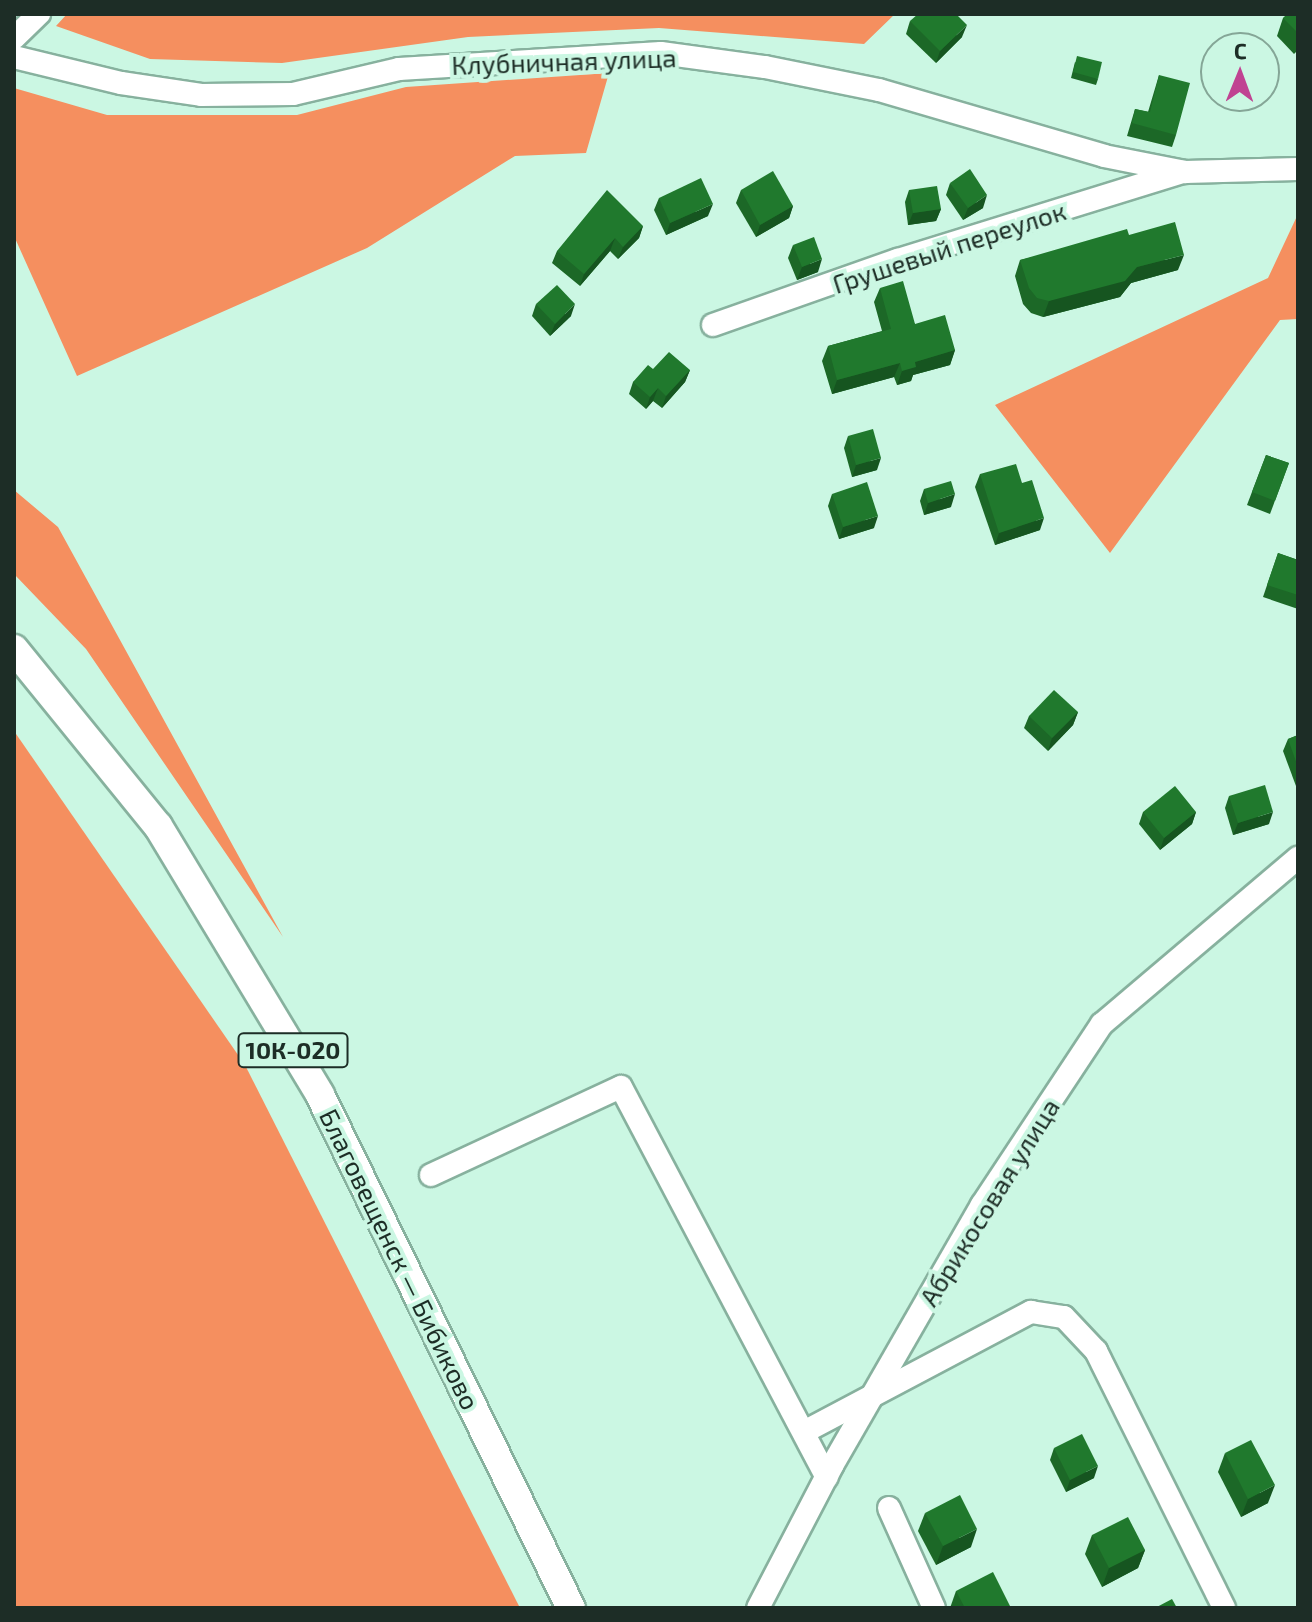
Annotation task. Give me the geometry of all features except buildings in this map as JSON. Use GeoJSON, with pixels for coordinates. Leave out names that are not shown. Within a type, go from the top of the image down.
{"type":"FeatureCollection","features":[{"type":"Feature","properties":{"kind":"main road","name":"Благовещенск — Бибиково"},"geometry":{"type":"LineString","coordinates":[[14,649],[158,826],[320,1095],[571,1608]]}},
{"type":"Feature","properties":{"kind":"street"},"geometry":{"type":"LineString","coordinates":[[14,38],[39,14]]}},
{"type":"Feature","properties":{"kind":"street","name":"Клубничная улица"},"geometry":{"type":"LineString","coordinates":[[14,57],[121,83],[201,95],[293,94],[399,69],[661,53],[765,67],[879,90],[1104,156],[1185,172],[1295,168]]}},
{"type":"Feature","properties":{"kind":"street","name":"Грушевый переулок"},"geometry":{"type":"LineString","coordinates":[[713,325],[898,260],[1185,172]]}},
{"type":"Feature","properties":{"kind":"street","name":"Абрикосовая улица"},"geometry":{"type":"LineString","coordinates":[[758,1608],[827,1477],[982,1205],[1102,1024],[1298,858]]}},
{"type":"Feature","properties":{"kind":"street"},"geometry":{"type":"LineString","coordinates":[[431,1175],[621,1087],[827,1477]]}},
{"type":"Feature","properties":{"kind":"street"},"geometry":{"type":"LineString","coordinates":[[804,1432],[1031,1312],[1064,1317],[1096,1351],[1224,1608]]}},
{"type":"Feature","properties":{"kind":"street"},"geometry":{"type":"LineString","coordinates":[[889,1508],[934,1608]]}},
{"type":"Feature","properties":{"kind":"shaded area"},"geometry":{"type":"Polygon","coordinates":[[[67,14],[895,14],[864,44],[659,28],[468,37],[282,63],[150,59],[56,26],[67,14]]]}},
{"type":"Feature","properties":{"kind":"shaded area"},"geometry":{"type":"Polygon","coordinates":[[[609,73],[586,153],[515,156],[367,248],[77,376],[14,236],[14,88],[107,115],[297,115],[406,87],[609,73]]]}},
{"type":"Feature","properties":{"kind":"shaded area"},"geometry":{"type":"Polygon","coordinates":[[[1298,214],[1298,319],[1280,320],[1110,553],[995,405],[1268,278],[1298,214]]]}},
{"type":"Feature","properties":{"kind":"shaded area"},"geometry":{"type":"Polygon","coordinates":[[[14,490],[58,527],[283,937],[86,649],[14,574],[14,490]]]}},
{"type":"Feature","properties":{"kind":"shaded area"},"geometry":{"type":"Polygon","coordinates":[[[14,731],[245,1065],[520,1608],[14,1608],[14,731]]]}}]}
